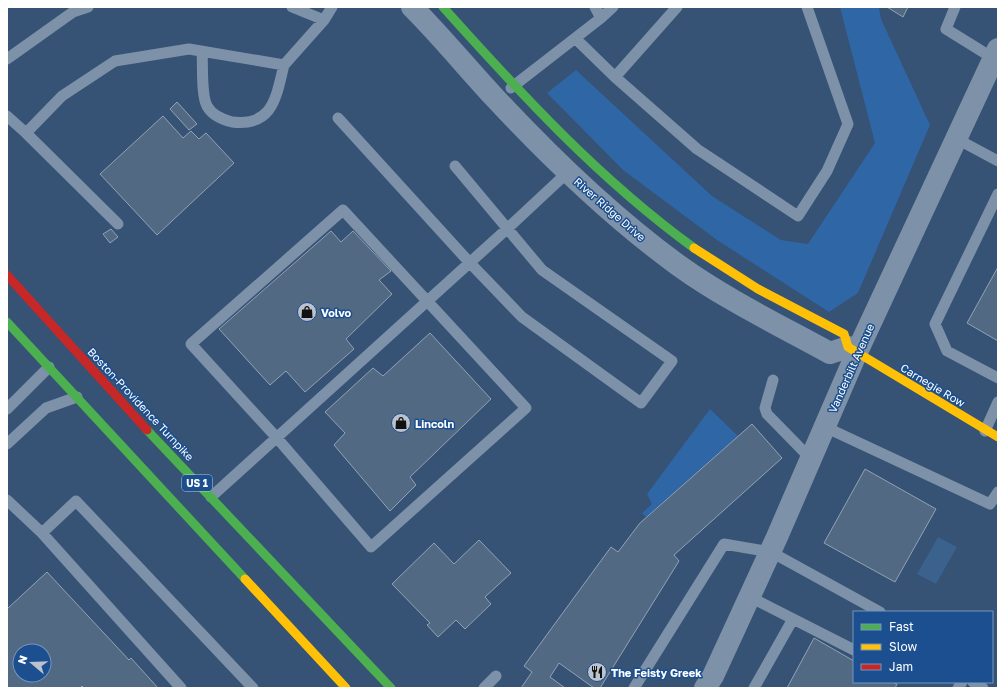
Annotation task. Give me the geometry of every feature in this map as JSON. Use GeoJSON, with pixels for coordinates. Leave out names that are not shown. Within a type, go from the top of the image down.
{"type":"FeatureCollection","features":[{"type":"Feature","properties":{"kind":"main road","name":"River Ridge Drive"},"geometry":{"type":"LineString","coordinates":[[442,7],[514,86],[570,144],[617,187],[710,259],[766,294],[844,334],[852,350]]}},
{"type":"Feature","properties":{"kind":"main road","name":"Boston-Providence Turnpike"},"geometry":{"type":"LineString","coordinates":[[7,275],[211,497],[391,688]]}},
{"type":"Feature","properties":{"kind":"main road","name":"US 1"},"geometry":{"type":"LineString","coordinates":[[7,322],[346,688]]}},
{"type":"Feature","properties":{"kind":"main road","name":"Carnegie Row"},"geometry":{"type":"LineString","coordinates":[[852,350],[985,431],[998,437]]}},
{"type":"Feature","properties":{"kind":"street","name":"River Ridge Drive"},"geometry":{"type":"LineString","coordinates":[[412,7],[496,99],[568,172],[640,235],[679,266],[719,292],[830,353],[852,350]]}},
{"type":"Feature","properties":{"kind":"street","name":"Vanderbilt Avenue"},"geometry":{"type":"LineString","coordinates":[[705,688],[713,676],[771,552],[826,427],[852,350],[997,57]]}},
{"type":"Feature","properties":{"kind":"lane"},"geometry":{"type":"LineString","coordinates":[[7,59],[73,12],[88,7]]}},
{"type":"Feature","properties":{"kind":"lane"},"geometry":{"type":"LineString","coordinates":[[292,7],[324,20]]}},
{"type":"Feature","properties":{"kind":"lane"},"geometry":{"type":"LineString","coordinates":[[202,52],[203,84],[207,106],[223,120],[243,123],[263,117],[273,105],[284,65],[324,20],[332,7]]}},
{"type":"Feature","properties":{"kind":"lane"},"geometry":{"type":"LineString","coordinates":[[595,7],[601,18]]}},
{"type":"Feature","properties":{"kind":"lane"},"geometry":{"type":"LineString","coordinates":[[496,99],[576,39],[613,7]]}},
{"type":"Feature","properties":{"kind":"lane"},"geometry":{"type":"LineString","coordinates":[[615,77],[677,7]]}},
{"type":"Feature","properties":{"kind":"lane"},"geometry":{"type":"LineString","coordinates":[[576,39],[615,77],[697,149],[798,216],[827,171],[848,124],[806,7]]}},
{"type":"Feature","properties":{"kind":"lane"},"geometry":{"type":"LineString","coordinates":[[955,7],[946,29],[997,57]]}},
{"type":"Feature","properties":{"kind":"lane"},"geometry":{"type":"LineString","coordinates":[[26,133],[62,96],[115,61],[189,49],[284,65]]}},
{"type":"Feature","properties":{"kind":"lane"},"geometry":{"type":"LineString","coordinates":[[7,116],[118,224]]}},
{"type":"Feature","properties":{"kind":"lane"},"geometry":{"type":"LineString","coordinates":[[338,118],[470,263],[522,317],[641,403],[672,362],[542,270],[455,166]]}},
{"type":"Feature","properties":{"kind":"lane"},"geometry":{"type":"LineString","coordinates":[[957,139],[998,161]]}},
{"type":"Feature","properties":{"kind":"lane"},"geometry":{"type":"LineString","coordinates":[[211,497],[470,263],[568,172]]}},
{"type":"Feature","properties":{"kind":"lane"},"geometry":{"type":"LineString","coordinates":[[998,194],[935,324],[947,351],[998,378]]}},
{"type":"Feature","properties":{"kind":"lane"},"geometry":{"type":"LineString","coordinates":[[343,210],[526,408],[371,547],[277,438],[191,344],[343,210]]}},
{"type":"Feature","properties":{"kind":"lane"},"geometry":{"type":"LineString","coordinates":[[7,409],[49,367]]}},
{"type":"Feature","properties":{"kind":"lane"},"geometry":{"type":"LineString","coordinates":[[774,380],[765,408],[767,414],[811,459]]}},
{"type":"Feature","properties":{"kind":"lane"},"geometry":{"type":"LineString","coordinates":[[7,444],[46,408],[77,397]]}},
{"type":"Feature","properties":{"kind":"lane"},"geometry":{"type":"LineString","coordinates":[[985,431],[998,402]]}},
{"type":"Feature","properties":{"kind":"lane"},"geometry":{"type":"LineString","coordinates":[[826,427],[990,504],[998,492]]}},
{"type":"Feature","properties":{"kind":"lane"},"geometry":{"type":"LineString","coordinates":[[7,500],[42,533],[181,688]]}},
{"type":"Feature","properties":{"kind":"lane"},"geometry":{"type":"LineString","coordinates":[[42,533],[76,501],[253,688]]}},
{"type":"Feature","properties":{"kind":"lane"},"geometry":{"type":"LineString","coordinates":[[634,688],[724,544],[771,552],[878,611]]}},
{"type":"Feature","properties":{"kind":"lane"},"geometry":{"type":"LineString","coordinates":[[750,597],[853,649]]}},
{"type":"Feature","properties":{"kind":"lane"},"geometry":{"type":"LineString","coordinates":[[754,688],[793,619]]}},
{"type":"Feature","properties":{"kind":"lane"},"geometry":{"type":"LineString","coordinates":[[484,688],[496,676]]}},
{"type":"Feature","properties":{"kind":"shaded area"},"geometry":{"type":"Polygon","coordinates":[[[840,7],[879,7],[881,19],[930,125],[858,293],[829,312],[717,240],[623,170],[547,93],[576,70],[712,196],[781,240],[808,244],[875,143],[840,7]]]}},
{"type":"Feature","properties":{"kind":"shaded area"},"geometry":{"type":"Polygon","coordinates":[[[710,409],[738,436],[646,517],[642,513],[652,504],[647,494],[710,409]]]}},
{"type":"Feature","properties":{"kind":"shaded area"},"geometry":{"type":"Polygon","coordinates":[[[938,537],[957,547],[936,584],[917,574],[938,537]]]}},
{"type":"Feature","properties":{"kind":"building"},"geometry":{"type":"Polygon","coordinates":[[[887,7],[908,7],[903,17],[887,7]]]}},
{"type":"Feature","properties":{"kind":"building"},"geometry":{"type":"Polygon","coordinates":[[[177,102],[197,124],[189,130],[170,109],[177,102]]]}},
{"type":"Feature","properties":{"kind":"building"},"geometry":{"type":"Polygon","coordinates":[[[163,116],[183,138],[191,131],[199,139],[206,133],[234,163],[157,235],[100,174],[163,116]]]}},
{"type":"Feature","properties":{"kind":"building"},"geometry":{"type":"Polygon","coordinates":[[[111,229],[118,237],[110,243],[103,234],[111,229]]]}},
{"type":"Feature","properties":{"kind":"building","name":"Volvo"},"geometry":{"type":"Polygon","coordinates":[[[331,231],[341,242],[353,231],[391,271],[379,280],[392,294],[346,339],[354,349],[305,392],[286,371],[270,385],[219,329],[331,231]]]}},
{"type":"Feature","properties":{"kind":"building"},"geometry":{"type":"Polygon","coordinates":[[[998,267],[998,341],[967,323],[998,267]]]}},
{"type":"Feature","properties":{"kind":"building","name":"Lincoln"},"geometry":{"type":"Polygon","coordinates":[[[430,333],[491,399],[410,477],[416,485],[390,511],[334,445],[345,433],[325,412],[373,368],[383,376],[430,333]]]}},
{"type":"Feature","properties":{"kind":"building"},"geometry":{"type":"Polygon","coordinates":[[[752,424],[782,458],[674,555],[679,561],[600,688],[594,688],[559,663],[550,677],[565,688],[521,688],[532,672],[524,666],[611,547],[618,552],[640,523],[752,424]]]}},
{"type":"Feature","properties":{"kind":"building"},"geometry":{"type":"Polygon","coordinates":[[[865,469],[936,509],[895,582],[824,543],[865,469]]]}},
{"type":"Feature","properties":{"kind":"building"},"geometry":{"type":"Polygon","coordinates":[[[479,540],[511,573],[485,597],[491,604],[465,629],[456,620],[438,637],[427,625],[430,623],[392,584],[434,543],[454,564],[479,540]]]}},
{"type":"Feature","properties":{"kind":"building"},"geometry":{"type":"Polygon","coordinates":[[[47,572],[129,660],[131,658],[158,688],[84,688],[82,686],[80,688],[7,688],[7,609],[47,572]]]}},
{"type":"Feature","properties":{"kind":"building"},"geometry":{"type":"Polygon","coordinates":[[[814,638],[853,660],[853,683],[897,684],[895,688],[787,688],[814,638]]]}},
{"type":"Feature","properties":{"kind":"traffic: fast"},"geometry":{"type":"LineString","coordinates":[[443,7],[502,72],[593,164],[659,221],[694,248]]}},
{"type":"Feature","properties":{"kind":"traffic: fast"},"geometry":{"type":"LineString","coordinates":[[7,322],[245,579]]}},
{"type":"Feature","properties":{"kind":"traffic: fast"},"geometry":{"type":"LineString","coordinates":[[147,430],[391,688]]}},
{"type":"Feature","properties":{"kind":"traffic: slow"},"geometry":{"type":"LineString","coordinates":[[694,248],[758,289],[844,334],[848,347],[998,437]]}},
{"type":"Feature","properties":{"kind":"traffic: slow"},"geometry":{"type":"LineString","coordinates":[[245,579],[346,688]]}},
{"type":"Feature","properties":{"kind":"traffic: jam"},"geometry":{"type":"LineString","coordinates":[[7,275],[147,430]]}},
{"type":"Feature","properties":{"kind":"place","name":"Volvo"},"geometry":{"type":"Point","coordinates":[307,312]}},
{"type":"Feature","properties":{"kind":"place","name":"Lincoln"},"geometry":{"type":"Point","coordinates":[401,423]}},
{"type":"Feature","properties":{"kind":"place","name":"The Feisty Greek"},"geometry":{"type":"Point","coordinates":[597,672]}}]}
